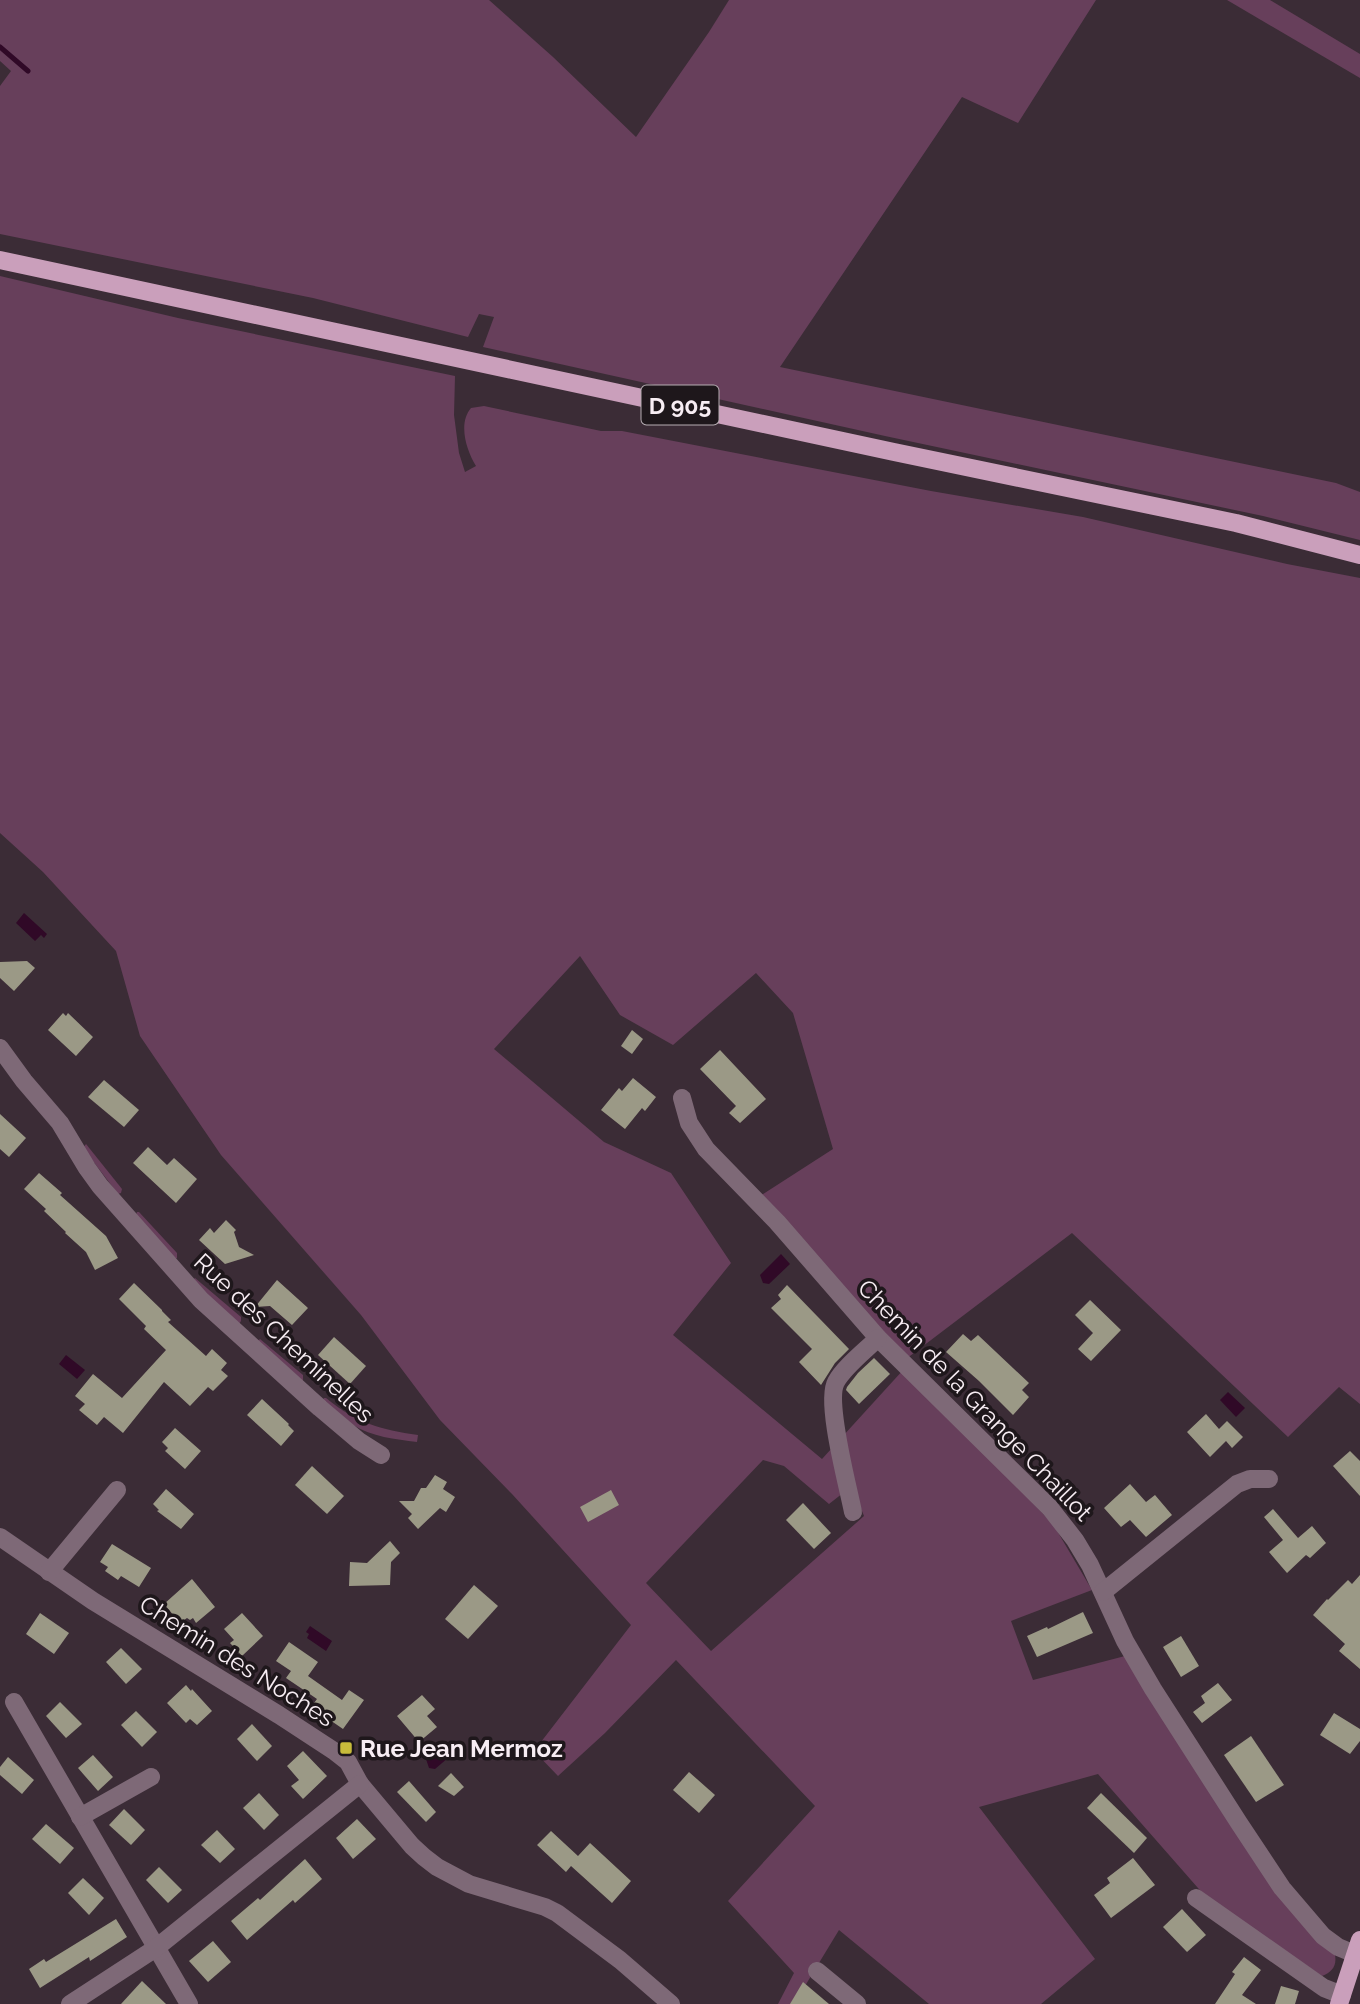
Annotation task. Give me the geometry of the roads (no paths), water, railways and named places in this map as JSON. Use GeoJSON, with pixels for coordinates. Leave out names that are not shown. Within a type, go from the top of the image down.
{"type":"FeatureCollection","features":[{"type":"Feature","properties":{"kind":"main road","name":"D 905"},"geometry":{"type":"LineString","coordinates":[[0,260],[1236,523],[1360,555]]}},
{"type":"Feature","properties":{"kind":"main road"},"geometry":{"type":"LineString","coordinates":[[1341,1999],[1358,1947]]}},
{"type":"Feature","properties":{"kind":"street","name":"Rue des Cheminelles"},"geometry":{"type":"LineString","coordinates":[[2,1053],[60,1123],[100,1186],[201,1300],[320,1408],[359,1441],[381,1455]]}},
{"type":"Feature","properties":{"kind":"street","name":"Chemin de la Grange Chaillot"},"geometry":{"type":"LineString","coordinates":[[682,1098],[688,1123],[706,1150],[777,1222],[878,1338],[1050,1508],[1076,1540],[1125,1641],[1153,1689],[1282,1888],[1323,1936],[1338,1947],[1358,1947]]}},
{"type":"Feature","properties":{"kind":"street"},"geometry":{"type":"LineString","coordinates":[[853,1512],[839,1449],[834,1388],[838,1378],[878,1338]]}},
{"type":"Feature","properties":{"kind":"street"},"geometry":{"type":"LineString","coordinates":[[1103,1592],[1237,1483],[1250,1479],[1269,1479]]}},
{"type":"Feature","properties":{"kind":"street"},"geometry":{"type":"LineString","coordinates":[[49,1572],[117,1490]]}},
{"type":"Feature","properties":{"kind":"street","name":"Chemin des Noches"},"geometry":{"type":"LineString","coordinates":[[0,1537],[49,1572],[334,1751],[348,1762],[360,1784],[412,1846],[430,1862],[469,1884],[557,1913],[620,1960],[671,2004]]}},
{"type":"Feature","properties":{"kind":"street"},"geometry":{"type":"LineString","coordinates":[[13,1702],[189,2004]]}},
{"type":"Feature","properties":{"kind":"street"},"geometry":{"type":"LineString","coordinates":[[80,1816],[151,1777]]}},
{"type":"Feature","properties":{"kind":"street"},"geometry":{"type":"LineString","coordinates":[[70,2004],[156,1948],[360,1784]]}},
{"type":"Feature","properties":{"kind":"street"},"geometry":{"type":"LineString","coordinates":[[1196,1898],[1341,1999]]}},
{"type":"Feature","properties":{"kind":"street"},"geometry":{"type":"LineString","coordinates":[[817,1971],[857,2004]]}},
{"type":"Feature","properties":{"kind":"waterway"},"geometry":{"type":"LineString","coordinates":[[0,47],[28,71]]}},
{"type":"Feature","properties":{"kind":"place","name":"Rue Jean Mermoz"},"geometry":{"type":"Point","coordinates":[346,1748]}}]}
